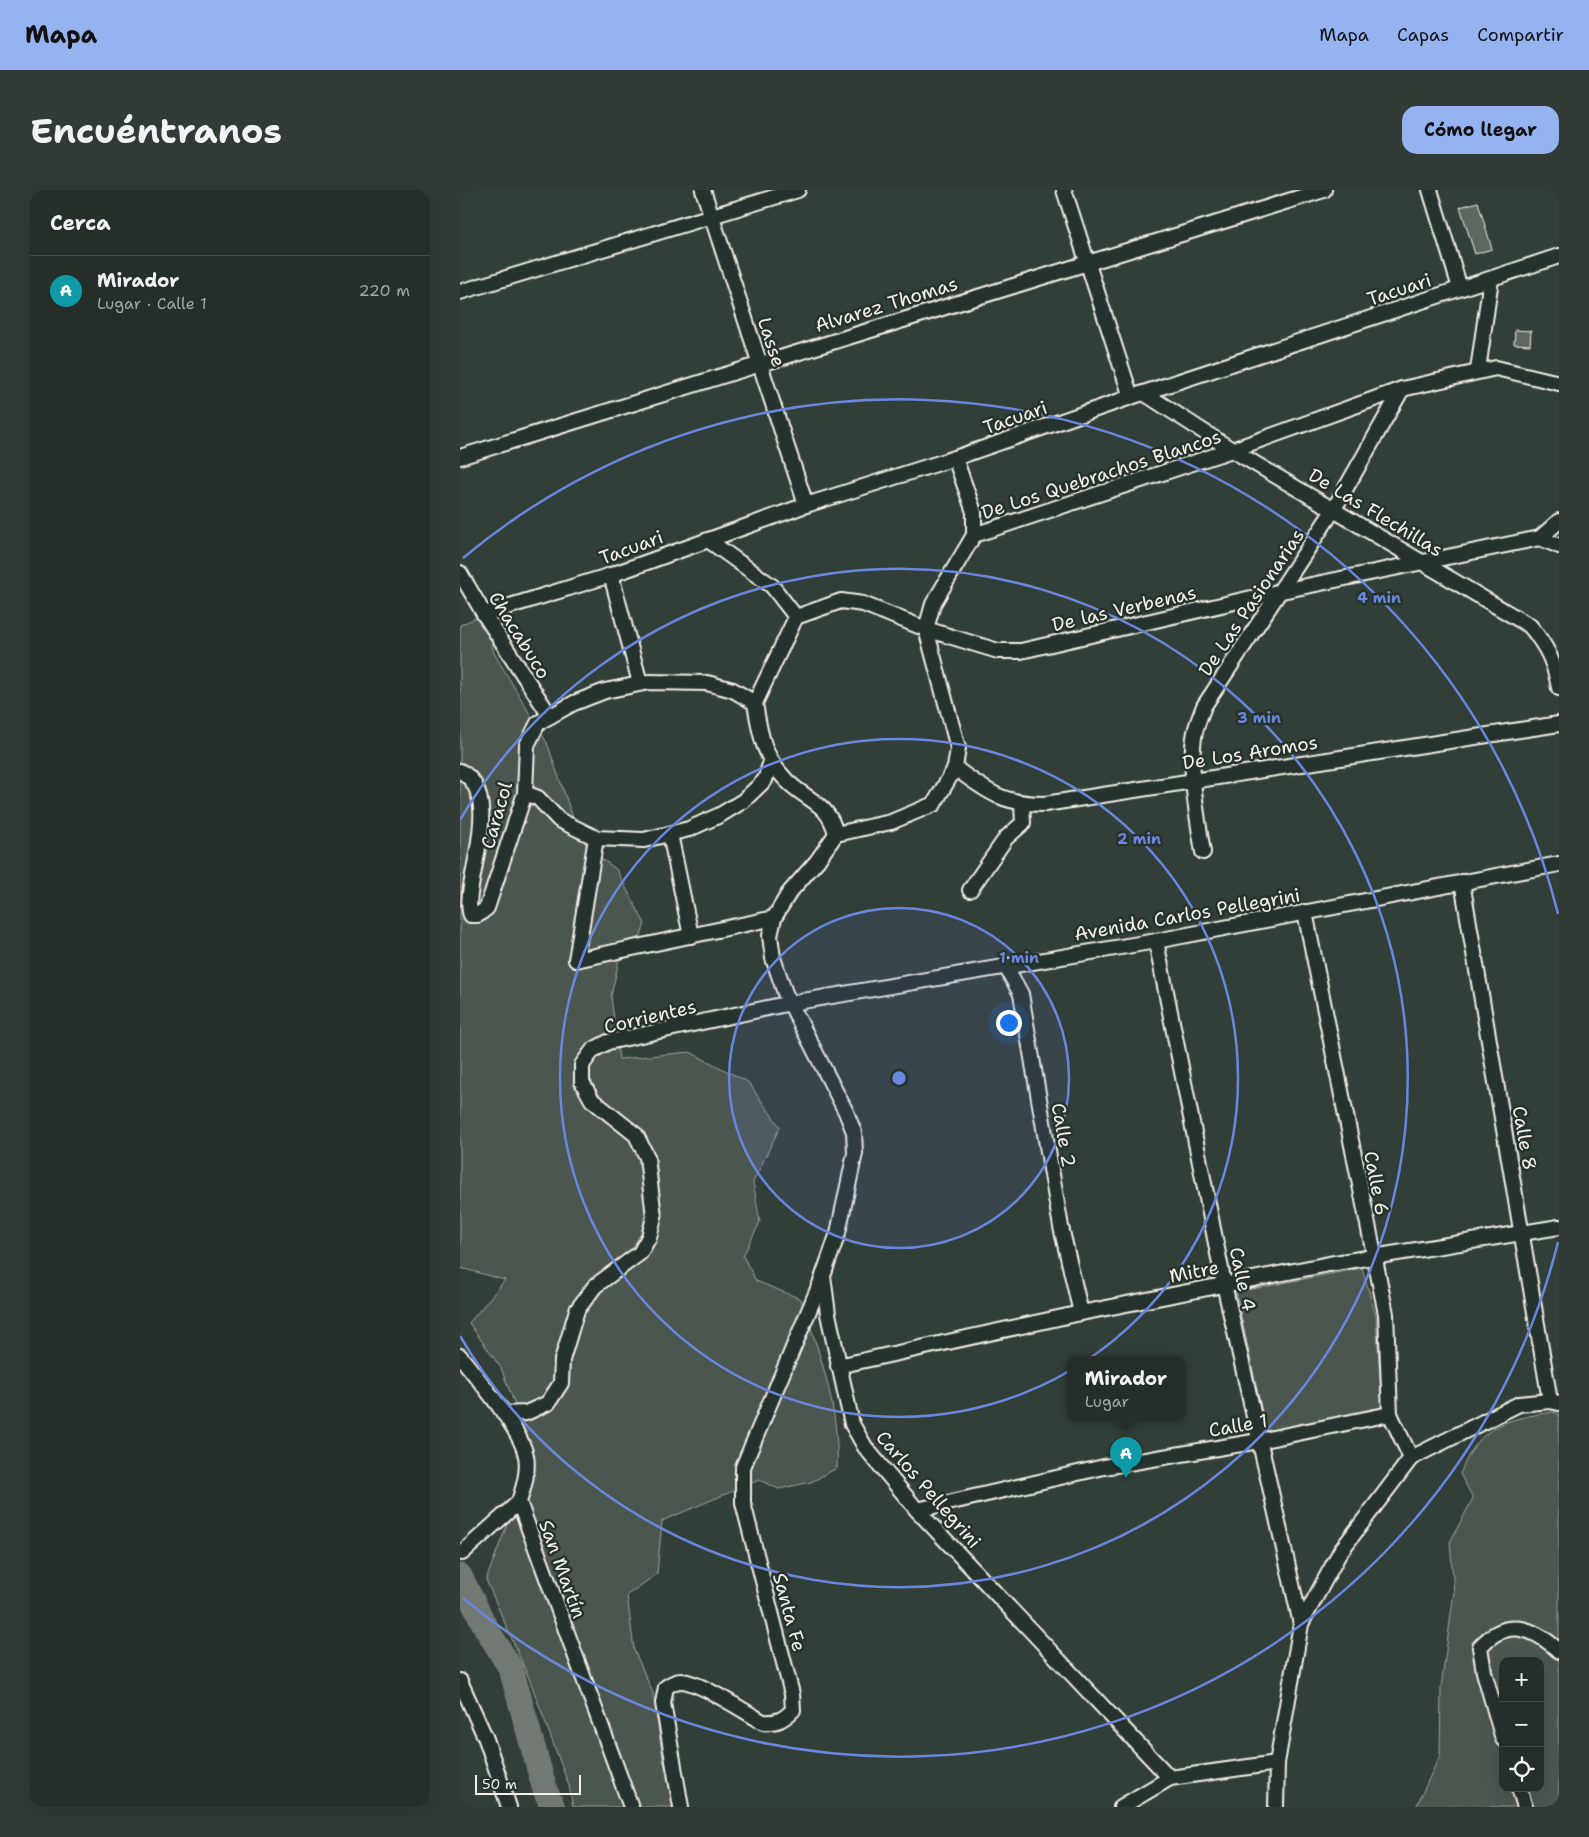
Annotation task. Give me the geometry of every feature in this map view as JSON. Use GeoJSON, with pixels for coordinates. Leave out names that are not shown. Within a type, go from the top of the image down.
{"type":"FeatureCollection","features":[{"type":"Feature","properties":{"kind":"street","name":"Lasse"},"geometry":{"type":"LineString","coordinates":[[703,190],[806,505]]}},
{"type":"Feature","properties":{"kind":"street"},"geometry":{"type":"LineString","coordinates":[[460,292],[798,190]]}},
{"type":"Feature","properties":{"kind":"street"},"geometry":{"type":"LineString","coordinates":[[1064,190],[1131,397]]}},
{"type":"Feature","properties":{"kind":"street","name":"Alvarez Thomas"},"geometry":{"type":"LineString","coordinates":[[460,457],[759,363],[1324,190]]}},
{"type":"Feature","properties":{"kind":"street"},"geometry":{"type":"LineString","coordinates":[[1430,190],[1460,288]]}},
{"type":"Feature","properties":{"kind":"street","name":"Tacuari"},"geometry":{"type":"LineString","coordinates":[[484,614],[611,575],[806,505],[955,458],[1131,397],[1559,256]]}},
{"type":"Feature","properties":{"kind":"street"},"geometry":{"type":"LineString","coordinates":[[1478,370],[1491,279]]}},
{"type":"Feature","properties":{"kind":"street","name":"De Los Quebrachos Blancos"},"geometry":{"type":"LineString","coordinates":[[836,834],[891,822],[934,804],[955,768],[958,748],[926,629],[932,604],[974,535],[1232,450],[1402,389],[1478,370],[1496,368],[1559,382]]}},
{"type":"Feature","properties":{"kind":"street","name":"De Las Pasionarias"},"geometry":{"type":"LineString","coordinates":[[1203,852],[1193,756],[1195,732],[1204,706],[1282,591],[1334,509],[1402,389]]}},
{"type":"Feature","properties":{"kind":"street","name":"De Las Flechillas"},"geometry":{"type":"LineString","coordinates":[[1144,393],[1232,450],[1530,626],[1546,646],[1555,667],[1559,688]]}},
{"type":"Feature","properties":{"kind":"street"},"geometry":{"type":"LineString","coordinates":[[955,458],[974,512],[974,535]]}},
{"type":"Feature","properties":{"kind":"street"},"geometry":{"type":"LineString","coordinates":[[1559,521],[1540,538],[1559,546]]}},
{"type":"Feature","properties":{"kind":"street","name":"De las Verbenas"},"geometry":{"type":"LineString","coordinates":[[796,617],[817,608],[841,602],[863,604],[926,629],[998,651],[1021,651],[1282,591],[1540,538]]}},
{"type":"Feature","properties":{"kind":"street"},"geometry":{"type":"LineString","coordinates":[[596,838],[576,960],[774,918],[789,893],[817,862],[836,834],[832,818],[816,803],[786,781],[771,761],[761,742],[755,703],[796,617],[772,586],[708,540]]}},
{"type":"Feature","properties":{"kind":"street","name":"Chacabuco"},"geometry":{"type":"LineString","coordinates":[[460,573],[484,614],[550,716]]}},
{"type":"Feature","properties":{"kind":"street"},"geometry":{"type":"LineString","coordinates":[[611,575],[640,684]]}},
{"type":"Feature","properties":{"kind":"street","name":"Caracol"},"geometry":{"type":"LineString","coordinates":[[460,771],[470,778],[476,792],[475,832],[464,867],[462,900],[464,910],[471,915],[478,915],[487,908],[525,793],[527,745],[538,723],[574,703],[605,691],[649,682],[707,683],[733,690],[755,703]]}},
{"type":"Feature","properties":{"kind":"street","name":"De Los Aromos"},"geometry":{"type":"LineString","coordinates":[[955,768],[992,795],[1022,804],[1089,798],[1195,779],[1559,724]]}},
{"type":"Feature","properties":{"kind":"street"},"geometry":{"type":"LineString","coordinates":[[525,793],[538,798],[559,820],[596,838],[644,840],[690,830],[744,801],[764,780],[771,761]]}},
{"type":"Feature","properties":{"kind":"street"},"geometry":{"type":"LineString","coordinates":[[970,890],[1006,838],[1022,823],[1022,804]]}},
{"type":"Feature","properties":{"kind":"street"},"geometry":{"type":"LineString","coordinates":[[670,834],[691,936]]}},
{"type":"Feature","properties":{"kind":"street","name":"Avenida Carlos Pellegrini"},"geometry":{"type":"LineString","coordinates":[[791,1003],[1005,965],[1156,941],[1559,864]]}},
{"type":"Feature","properties":{"kind":"street","name":"Calle 8"},"geometry":{"type":"LineString","coordinates":[[1462,882],[1522,1233],[1555,1402]]}},
{"type":"Feature","properties":{"kind":"street","name":"Calle 6"},"geometry":{"type":"LineString","coordinates":[[1305,912],[1373,1258],[1386,1314],[1390,1414],[1410,1458]]}},
{"type":"Feature","properties":{"kind":"street","name":"Carlos Pellegrini"},"geometry":{"type":"LineString","coordinates":[[774,918],[770,936],[773,958],[785,994],[846,1112],[854,1132],[855,1153],[846,1198],[838,1233],[823,1276],[838,1366],[852,1424],[865,1447],[917,1510],[1170,1778]]}},
{"type":"Feature","properties":{"kind":"street","name":"Calle 4"},"geometry":{"type":"LineString","coordinates":[[1156,941],[1224,1284],[1301,1624]]}},
{"type":"Feature","properties":{"kind":"street","name":"Calle 2"},"geometry":{"type":"LineString","coordinates":[[1005,965],[1021,994],[1062,1227],[1082,1313]]}},
{"type":"Feature","properties":{"kind":"street","name":"Corrientes"},"geometry":{"type":"LineString","coordinates":[[504,1414],[526,1413],[548,1403],[562,1383],[562,1360],[578,1310],[595,1286],[640,1252],[649,1236],[654,1218],[647,1157],[636,1135],[592,1100],[582,1082],[582,1065],[593,1050],[608,1042],[791,1003]]}},
{"type":"Feature","properties":{"kind":"street","name":"Mitre"},"geometry":{"type":"LineString","coordinates":[[838,1366],[1224,1284],[1329,1264],[1559,1227]]}},
{"type":"Feature","properties":{"kind":"street","name":"Santa Fe"},"geometry":{"type":"LineString","coordinates":[[681,1807],[663,1703],[666,1687],[674,1682],[682,1681],[698,1686],[763,1722],[774,1723],[784,1719],[793,1710],[792,1694],[743,1503],[742,1481],[743,1467],[823,1276]]}},
{"type":"Feature","properties":{"kind":"street","name":"San Martín"},"geometry":{"type":"LineString","coordinates":[[460,1356],[504,1414],[526,1456],[524,1485],[519,1502],[631,1807]]}},
{"type":"Feature","properties":{"kind":"street"},"geometry":{"type":"LineString","coordinates":[[1276,1807],[1276,1763],[1301,1624],[1340,1552],[1410,1458],[1519,1404],[1555,1402]]}},
{"type":"Feature","properties":{"kind":"street","name":"Calle 1"},"geometry":{"type":"LineString","coordinates":[[917,1510],[1104,1467],[1259,1441],[1390,1414]]}},
{"type":"Feature","properties":{"kind":"street"},"geometry":{"type":"LineString","coordinates":[[462,1553],[519,1502]]}},
{"type":"Feature","properties":{"kind":"street"},"geometry":{"type":"LineString","coordinates":[[1499,1725],[1484,1672],[1480,1647],[1492,1634],[1518,1628],[1543,1636],[1559,1650]]}},
{"type":"Feature","properties":{"kind":"street"},"geometry":{"type":"LineString","coordinates":[[460,1681],[486,1739],[509,1807]]}},
{"type":"Feature","properties":{"kind":"street"},"geometry":{"type":"LineString","coordinates":[[1121,1807],[1170,1778],[1276,1763]]}},
{"type":"Feature","properties":{"kind":"street"},"geometry":{"type":"LineString","coordinates":[[1519,1792],[1524,1807]]}},
{"type":"Feature","properties":{"kind":"shaded area"},"geometry":{"type":"Polygon","coordinates":[[[484,614],[494,653],[547,743],[574,821],[589,850],[616,869],[645,924],[638,943],[621,951],[611,996],[619,1059],[690,1052],[748,1082],[780,1127],[753,1182],[760,1222],[743,1256],[756,1281],[801,1299],[822,1361],[832,1404],[837,1446],[837,1468],[811,1482],[779,1489],[759,1480],[662,1521],[657,1574],[627,1595],[634,1650],[653,1693],[663,1759],[677,1807],[573,1807],[569,1786],[529,1678],[486,1580],[516,1501],[522,1470],[519,1415],[501,1368],[469,1323],[505,1280],[461,1268],[460,1266],[460,625],[484,614]]]}},
{"type":"Feature","properties":{"kind":"shaded area"},"geometry":{"type":"Polygon","coordinates":[[[1362,1268],[1376,1316],[1382,1407],[1266,1431],[1236,1292],[1362,1268]]]}},
{"type":"Feature","properties":{"kind":"shaded area"},"geometry":{"type":"Polygon","coordinates":[[[1553,1412],[1559,1414],[1559,1807],[1416,1807],[1440,1755],[1441,1687],[1454,1592],[1450,1542],[1473,1498],[1460,1474],[1467,1458],[1485,1435],[1496,1427],[1521,1418],[1553,1412]]]}},
{"type":"Feature","properties":{"kind":"building"},"geometry":{"type":"Polygon","coordinates":[[[1478,202],[1492,249],[1475,254],[1460,207],[1478,202]]]}},
{"type":"Feature","properties":{"kind":"building"},"geometry":{"type":"Polygon","coordinates":[[[1515,330],[1531,331],[1530,345],[1514,344],[1515,330]]]}},
{"type":"Feature","properties":{"kind":"waterway"},"geometry":{"type":"LineString","coordinates":[[460,1576],[485,1626],[511,1669],[545,1790],[553,1807]]}},
{"type":"Feature","properties":{"kind":"place","name":"Mirador"},"geometry":{"type":"Point","coordinates":[1126,1478]}}]}
